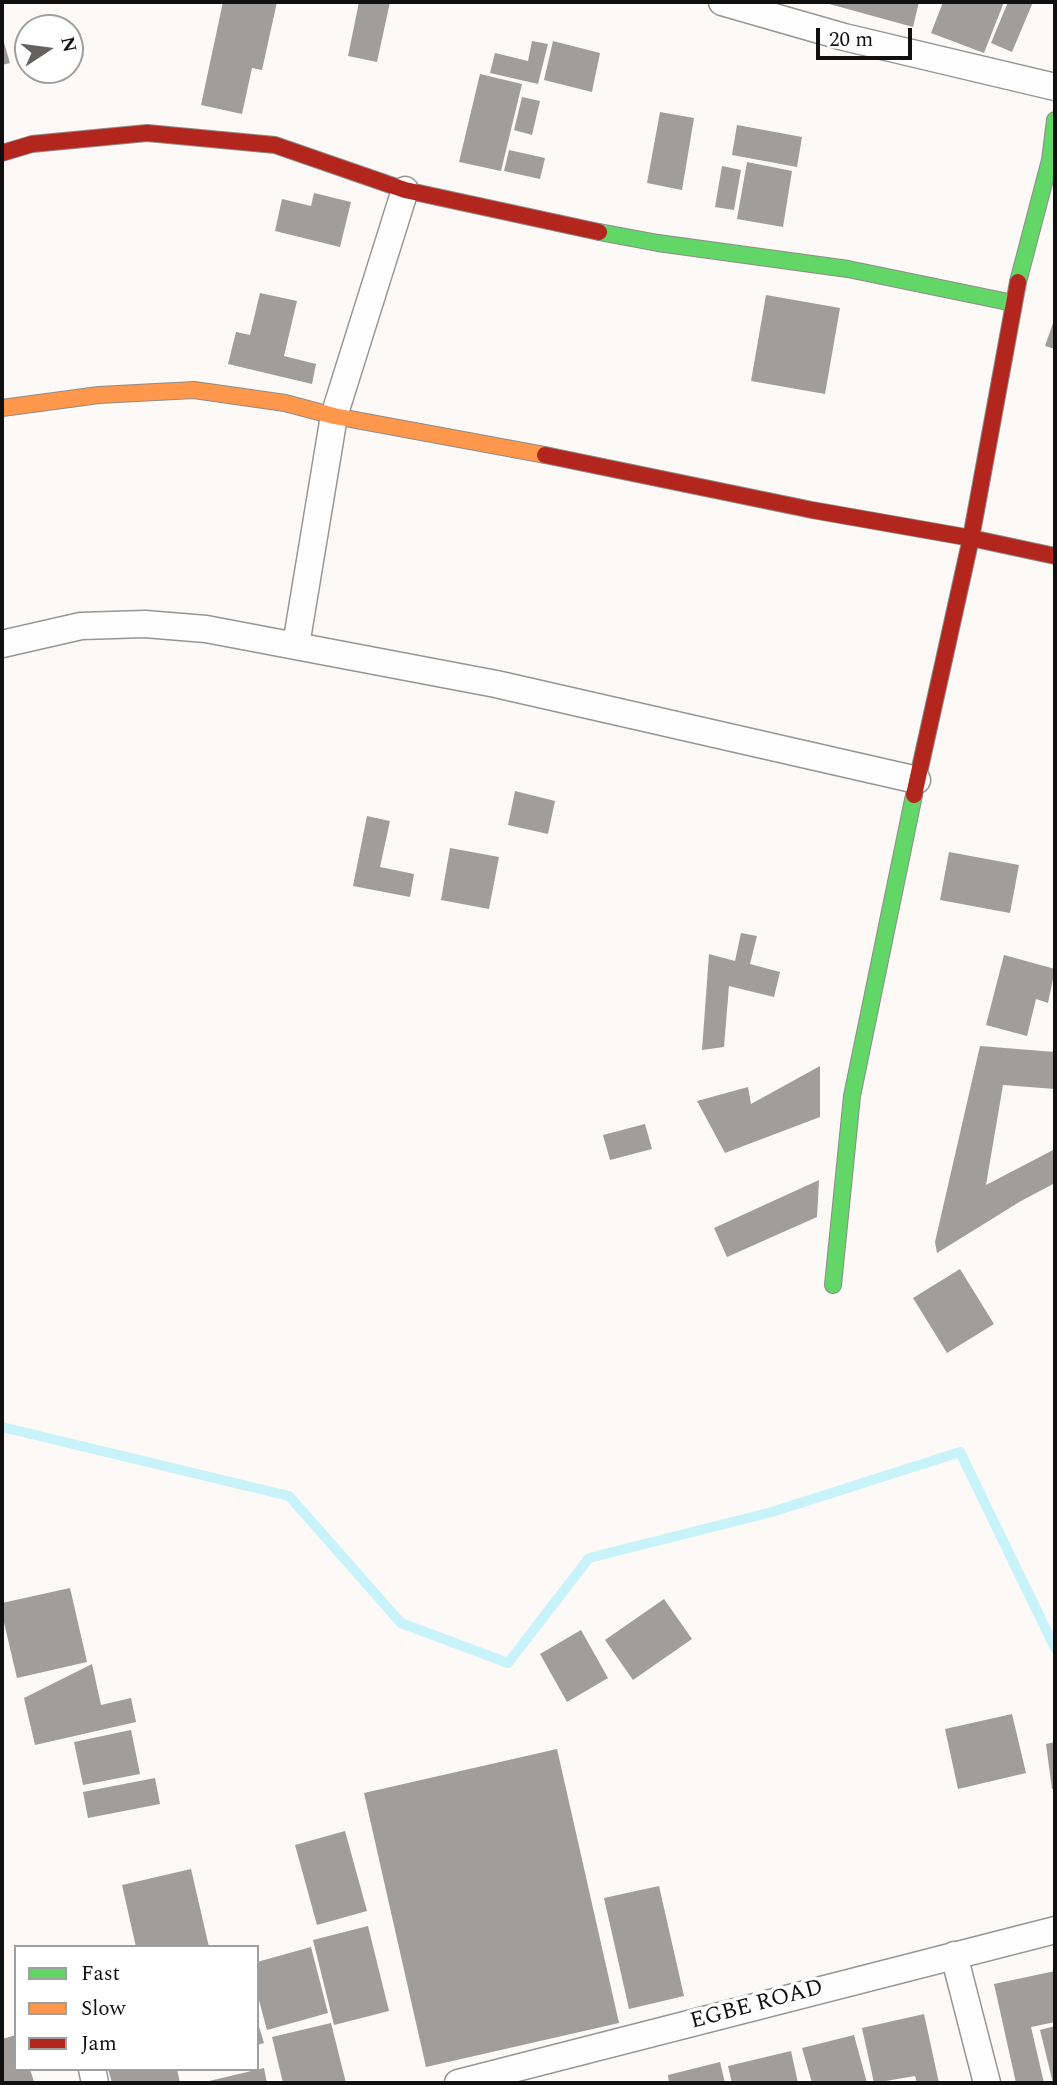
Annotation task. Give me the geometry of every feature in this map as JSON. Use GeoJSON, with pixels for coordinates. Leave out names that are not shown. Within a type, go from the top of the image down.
{"type":"FeatureCollection","features":[{"type":"Feature","properties":{"kind":"street"},"geometry":{"type":"LineString","coordinates":[[722,2],[844,37],[1055,87]]}},
{"type":"Feature","properties":{"kind":"street"},"geometry":{"type":"LineString","coordinates":[[833,1285],[852,1096],[917,780],[971,538],[1013,303],[1050,160],[1055,120]]}},
{"type":"Feature","properties":{"kind":"street"},"geometry":{"type":"LineString","coordinates":[[2,153],[32,144],[147,134],[275,145],[405,190],[523,217],[658,243],[848,269],[1013,303]]}},
{"type":"Feature","properties":{"kind":"street"},"geometry":{"type":"LineString","coordinates":[[296,645],[334,416],[405,190]]}},
{"type":"Feature","properties":{"kind":"street"},"geometry":{"type":"LineString","coordinates":[[2,408],[99,395],[194,390],[285,404],[334,416],[617,468],[812,510],[1055,556]]}},
{"type":"Feature","properties":{"kind":"street"},"geometry":{"type":"LineString","coordinates":[[2,644],[81,626],[145,624],[206,629],[496,684],[917,780]]}},
{"type":"Feature","properties":{"kind":"street","name":"EGBE ROAD"},"geometry":{"type":"LineString","coordinates":[[458,2083],[1055,1930]]}},
{"type":"Feature","properties":{"kind":"street"},"geometry":{"type":"LineString","coordinates":[[954,1955],[987,2083]]}},
{"type":"Feature","properties":{"kind":"building"},"geometry":{"type":"Polygon","coordinates":[[[223,2],[277,2],[262,70],[252,68],[242,114],[201,105],[223,2]]]}},
{"type":"Feature","properties":{"kind":"building"},"geometry":{"type":"Polygon","coordinates":[[[359,2],[390,2],[377,62],[348,56],[359,2]]]}},
{"type":"Feature","properties":{"kind":"building"},"geometry":{"type":"Polygon","coordinates":[[[822,2],[919,2],[913,27],[822,2]]]}},
{"type":"Feature","properties":{"kind":"building"},"geometry":{"type":"Polygon","coordinates":[[[943,2],[1004,2],[984,53],[931,33],[943,2]]]}},
{"type":"Feature","properties":{"kind":"building"},"geometry":{"type":"Polygon","coordinates":[[[1008,2],[1033,2],[1012,52],[991,43],[1008,2]]]}},
{"type":"Feature","properties":{"kind":"building"},"geometry":{"type":"Polygon","coordinates":[[[2,36],[10,63],[2,65],[2,36]]]}},
{"type":"Feature","properties":{"kind":"building"},"geometry":{"type":"Polygon","coordinates":[[[532,41],[548,44],[538,84],[490,73],[495,53],[528,61],[532,41]]]}},
{"type":"Feature","properties":{"kind":"building"},"geometry":{"type":"Polygon","coordinates":[[[553,41],[600,53],[592,92],[544,80],[553,41]]]}},
{"type":"Feature","properties":{"kind":"building"},"geometry":{"type":"Polygon","coordinates":[[[480,74],[522,84],[501,171],[459,162],[480,74]]]}},
{"type":"Feature","properties":{"kind":"building"},"geometry":{"type":"Polygon","coordinates":[[[522,97],[540,101],[532,135],[514,130],[522,97]]]}},
{"type":"Feature","properties":{"kind":"building"},"geometry":{"type":"Polygon","coordinates":[[[660,112],[694,118],[682,190],[647,183],[660,112]]]}},
{"type":"Feature","properties":{"kind":"building"},"geometry":{"type":"Polygon","coordinates":[[[737,125],[802,137],[797,167],[732,155],[737,125]]]}},
{"type":"Feature","properties":{"kind":"building"},"geometry":{"type":"Polygon","coordinates":[[[509,150],[545,158],[540,179],[504,171],[509,150]]]}},
{"type":"Feature","properties":{"kind":"building"},"geometry":{"type":"Polygon","coordinates":[[[747,162],[792,171],[783,227],[737,219],[747,162]]]}},
{"type":"Feature","properties":{"kind":"building"},"geometry":{"type":"Polygon","coordinates":[[[722,166],[741,170],[734,210],[715,207],[722,166]]]}},
{"type":"Feature","properties":{"kind":"building"},"geometry":{"type":"Polygon","coordinates":[[[314,193],[351,202],[340,247],[275,231],[282,199],[311,206],[314,193]]]}},
{"type":"Feature","properties":{"kind":"building"},"geometry":{"type":"Polygon","coordinates":[[[260,293],[297,301],[284,356],[316,364],[312,384],[228,364],[236,332],[250,335],[260,293]]]}},
{"type":"Feature","properties":{"kind":"building"},"geometry":{"type":"Polygon","coordinates":[[[766,295],[840,308],[825,394],[751,381],[766,295]]]}},
{"type":"Feature","properties":{"kind":"building"},"geometry":{"type":"Polygon","coordinates":[[[1053,323],[1055,324],[1055,349],[1045,346],[1053,323]]]}},
{"type":"Feature","properties":{"kind":"building"},"geometry":{"type":"Polygon","coordinates":[[[515,791],[555,801],[548,834],[508,825],[515,791]]]}},
{"type":"Feature","properties":{"kind":"building"},"geometry":{"type":"Polygon","coordinates":[[[367,816],[390,821],[380,867],[414,874],[410,897],[353,886],[367,816]]]}},
{"type":"Feature","properties":{"kind":"building"},"geometry":{"type":"Polygon","coordinates":[[[450,848],[499,857],[489,909],[441,900],[450,848]]]}},
{"type":"Feature","properties":{"kind":"building"},"geometry":{"type":"Polygon","coordinates":[[[949,852],[1019,865],[1010,913],[940,900],[949,852]]]}},
{"type":"Feature","properties":{"kind":"building"},"geometry":{"type":"Polygon","coordinates":[[[741,933],[757,936],[750,964],[780,972],[774,997],[729,986],[724,1047],[702,1050],[709,954],[735,961],[741,933]]]}},
{"type":"Feature","properties":{"kind":"building"},"geometry":{"type":"Polygon","coordinates":[[[1004,955],[1055,969],[1048,1003],[1036,999],[1027,1036],[986,1025],[1004,955]]]}},
{"type":"Feature","properties":{"kind":"building"},"geometry":{"type":"Polygon","coordinates":[[[980,1046],[1055,1052],[1055,1089],[1003,1085],[986,1185],[1055,1149],[1055,1183],[937,1253],[935,1242],[980,1046]]]}},
{"type":"Feature","properties":{"kind":"building"},"geometry":{"type":"Polygon","coordinates":[[[820,1066],[820,1117],[725,1153],[697,1101],[748,1087],[751,1104],[820,1066]]]}},
{"type":"Feature","properties":{"kind":"building"},"geometry":{"type":"Polygon","coordinates":[[[645,1124],[652,1149],[610,1160],[603,1135],[645,1124]]]}},
{"type":"Feature","properties":{"kind":"building"},"geometry":{"type":"Polygon","coordinates":[[[819,1180],[817,1217],[727,1257],[714,1228],[819,1180]]]}},
{"type":"Feature","properties":{"kind":"building"},"geometry":{"type":"Polygon","coordinates":[[[960,1269],[994,1324],[947,1353],[913,1298],[960,1269]]]}},
{"type":"Feature","properties":{"kind":"building"},"geometry":{"type":"Polygon","coordinates":[[[70,1588],[87,1662],[17,1678],[2,1614],[2,1603],[70,1588]]]}},
{"type":"Feature","properties":{"kind":"building"},"geometry":{"type":"Polygon","coordinates":[[[664,1599],[692,1639],[633,1680],[605,1640],[664,1599]]]}},
{"type":"Feature","properties":{"kind":"building"},"geometry":{"type":"Polygon","coordinates":[[[581,1630],[608,1678],[567,1702],[540,1654],[581,1630]]]}},
{"type":"Feature","properties":{"kind":"building"},"geometry":{"type":"Polygon","coordinates":[[[92,1664],[101,1705],[131,1698],[136,1722],[35,1745],[24,1698],[92,1664]]]}},
{"type":"Feature","properties":{"kind":"building"},"geometry":{"type":"Polygon","coordinates":[[[1012,1714],[1026,1773],[958,1789],[945,1729],[1012,1714]]]}},
{"type":"Feature","properties":{"kind":"building"},"geometry":{"type":"Polygon","coordinates":[[[131,1730],[140,1774],[83,1785],[74,1742],[131,1730]]]}},
{"type":"Feature","properties":{"kind":"building"},"geometry":{"type":"Polygon","coordinates":[[[1055,1742],[1055,1789],[1052,1789],[1046,1744],[1055,1742]]]}},
{"type":"Feature","properties":{"kind":"building"},"geometry":{"type":"Polygon","coordinates":[[[557,1749],[619,2023],[426,2067],[364,1793],[557,1749]]]}},
{"type":"Feature","properties":{"kind":"building"},"geometry":{"type":"Polygon","coordinates":[[[155,1778],[160,1804],[88,1818],[83,1792],[155,1778]]]}},
{"type":"Feature","properties":{"kind":"building"},"geometry":{"type":"Polygon","coordinates":[[[345,1831],[367,1911],[317,1925],[295,1845],[345,1831]]]}},
{"type":"Feature","properties":{"kind":"building"},"geometry":{"type":"Polygon","coordinates":[[[191,1869],[209,1945],[136,1945],[122,1885],[191,1869]]]}},
{"type":"Feature","properties":{"kind":"building"},"geometry":{"type":"Polygon","coordinates":[[[659,1886],[684,1996],[629,2009],[604,1898],[659,1886]]]}},
{"type":"Feature","properties":{"kind":"building"},"geometry":{"type":"Polygon","coordinates":[[[368,1926],[389,2011],[334,2025],[313,1940],[368,1926]]]}},
{"type":"Feature","properties":{"kind":"building"},"geometry":{"type":"Polygon","coordinates":[[[311,1947],[328,2013],[267,2030],[259,2000],[259,1961],[311,1947]]]}},
{"type":"Feature","properties":{"kind":"building"},"geometry":{"type":"Polygon","coordinates":[[[1055,1971],[1055,2022],[1031,2027],[1044,2083],[1016,2083],[994,1984],[1055,1971]]]}},
{"type":"Feature","properties":{"kind":"building"},"geometry":{"type":"Polygon","coordinates":[[[924,2014],[939,2083],[917,2083],[915,2076],[874,2083],[862,2028],[924,2014]]]}},
{"type":"Feature","properties":{"kind":"building"},"geometry":{"type":"Polygon","coordinates":[[[331,2023],[346,2083],[283,2083],[272,2037],[331,2023]]]}},
{"type":"Feature","properties":{"kind":"building"},"geometry":{"type":"Polygon","coordinates":[[[1055,2026],[1055,2083],[1053,2083],[1040,2030],[1055,2026]]]}},
{"type":"Feature","properties":{"kind":"building"},"geometry":{"type":"Polygon","coordinates":[[[259,2027],[264,2043],[259,2044],[259,2027]]]}},
{"type":"Feature","properties":{"kind":"building"},"geometry":{"type":"Polygon","coordinates":[[[854,2035],[867,2083],[812,2083],[802,2048],[854,2035]]]}},
{"type":"Feature","properties":{"kind":"building"},"geometry":{"type":"Polygon","coordinates":[[[14,2036],[14,2071],[31,2071],[34,2082],[2,2083],[2,2039],[14,2036]]]}},
{"type":"Feature","properties":{"kind":"building"},"geometry":{"type":"Polygon","coordinates":[[[791,2051],[798,2083],[732,2083],[728,2066],[791,2051]]]}},
{"type":"Feature","properties":{"kind":"building"},"geometry":{"type":"Polygon","coordinates":[[[720,2062],[725,2083],[669,2083],[668,2075],[720,2062]]]}},
{"type":"Feature","properties":{"kind":"building"},"geometry":{"type":"Polygon","coordinates":[[[264,2068],[267,2083],[205,2083],[259,2071],[264,2068]]]}},
{"type":"Feature","properties":{"kind":"building"},"geometry":{"type":"Polygon","coordinates":[[[109,2071],[177,2071],[180,2083],[112,2083],[109,2071]]]}},
{"type":"Feature","properties":{"kind":"waterway"},"geometry":{"type":"LineString","coordinates":[[2,1427],[289,1496],[401,1623],[508,1663],[589,1558],[772,1512],[960,1452],[1055,1648]]}},
{"type":"Feature","properties":{"kind":"traffic: fast"},"geometry":{"type":"LineString","coordinates":[[1018,282],[1050,160],[1055,120]]}},
{"type":"Feature","properties":{"kind":"traffic: fast"},"geometry":{"type":"LineString","coordinates":[[599,232],[658,243],[848,269],[1013,303]]}},
{"type":"Feature","properties":{"kind":"traffic: fast"},"geometry":{"type":"LineString","coordinates":[[833,1285],[852,1096],[914,795]]}},
{"type":"Feature","properties":{"kind":"traffic: slow"},"geometry":{"type":"LineString","coordinates":[[2,408],[99,395],[194,390],[285,403],[334,416],[545,455]]}},
{"type":"Feature","properties":{"kind":"traffic: jam"},"geometry":{"type":"LineString","coordinates":[[2,153],[32,144],[147,133],[275,145],[405,190],[599,232]]}},
{"type":"Feature","properties":{"kind":"traffic: jam"},"geometry":{"type":"LineString","coordinates":[[914,795],[971,538],[1018,282]]}},
{"type":"Feature","properties":{"kind":"traffic: jam"},"geometry":{"type":"LineString","coordinates":[[545,455],[1055,556]]}}]}
